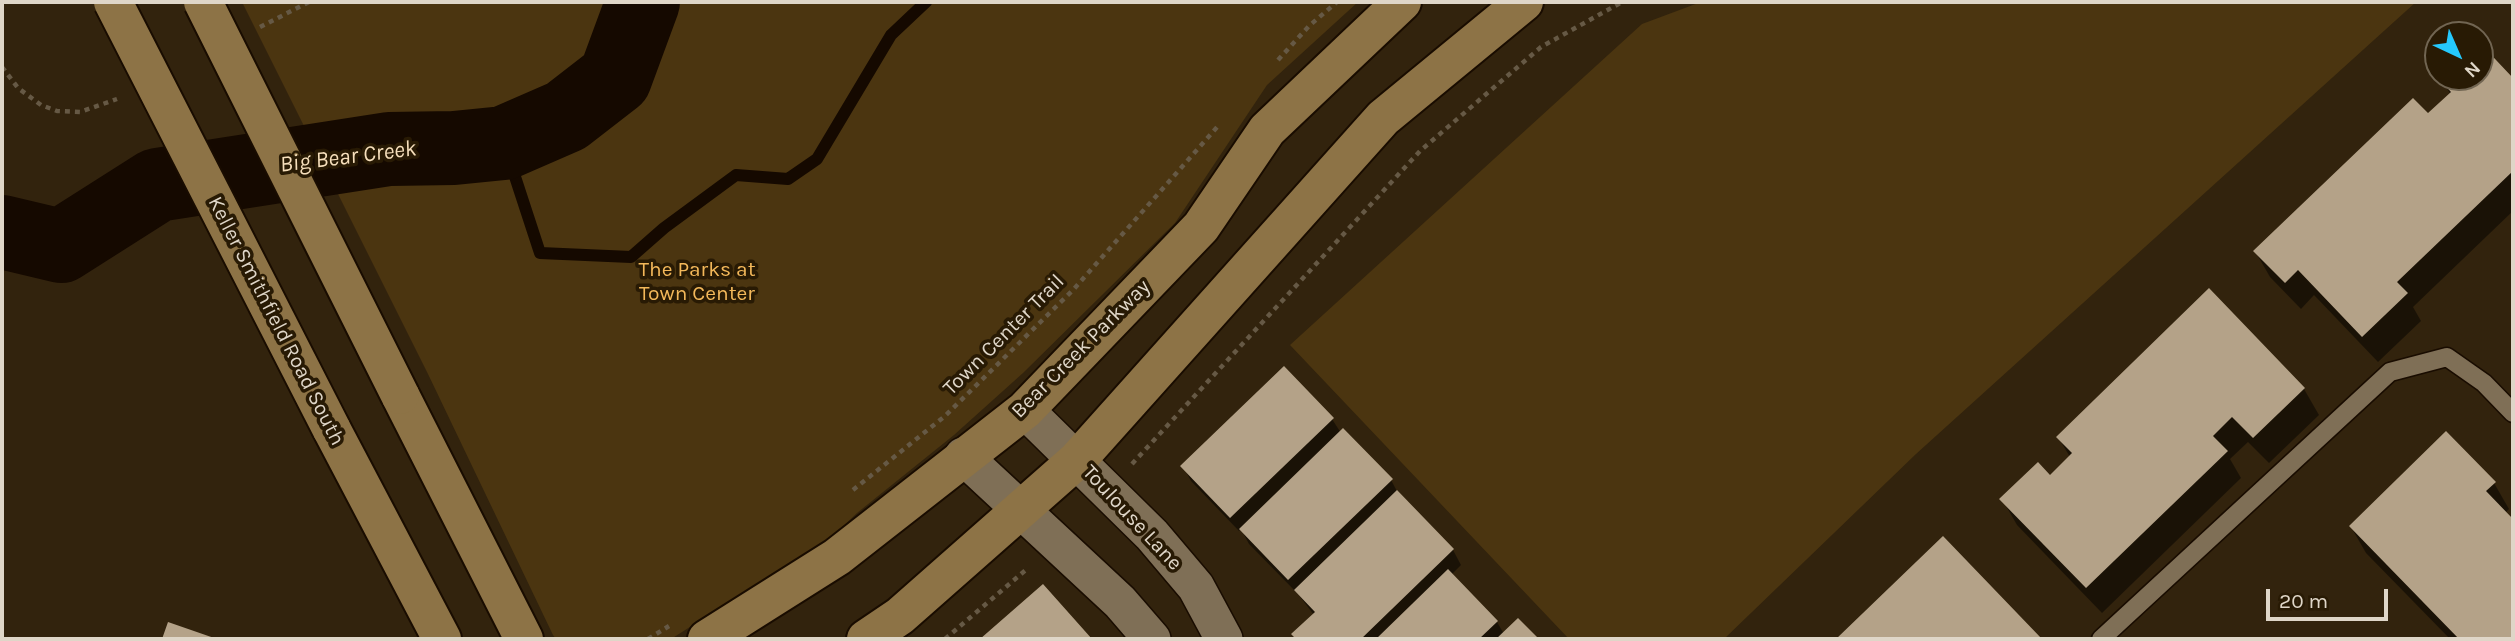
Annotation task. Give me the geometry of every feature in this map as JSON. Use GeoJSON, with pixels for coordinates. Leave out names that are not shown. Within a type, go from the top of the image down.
{"type":"FeatureCollection","features":[{"type":"Feature","properties":{"kind":"main road","name":"Keller Smithfield Road South"},"geometry":{"type":"LineString","coordinates":[[113,2],[442,639]]}},
{"type":"Feature","properties":{"kind":"main road"},"geometry":{"type":"LineString","coordinates":[[203,2],[524,639]]}},
{"type":"Feature","properties":{"kind":"main road","name":"Bear Creek Parkway"},"geometry":{"type":"LineString","coordinates":[[707,639],[837,557],[1025,410],[1201,227],[1267,130],[1402,2]]}},
{"type":"Feature","properties":{"kind":"main road"},"geometry":{"type":"LineString","coordinates":[[866,639],[900,616],[1077,460],[1383,118],[1524,2]]}},
{"type":"Feature","properties":{"kind":"street","name":"Toulouse Lane"},"geometry":{"type":"LineString","coordinates":[[1025,410],[1152,536],[1196,587],[1224,639]]}},
{"type":"Feature","properties":{"kind":"street"},"geometry":{"type":"LineString","coordinates":[[963,456],[1120,602],[1152,639]]}},
{"type":"Feature","properties":{"kind":"lane"},"geometry":{"type":"LineString","coordinates":[[2101,639],[2390,372],[2447,357],[2484,383],[2513,413]]}},
{"type":"Feature","properties":{"kind":"path"},"geometry":{"type":"LineString","coordinates":[[1274,64],[1309,26],[1337,2]]}},
{"type":"Feature","properties":{"kind":"path"},"geometry":{"type":"LineString","coordinates":[[1108,491],[1420,151],[1541,47],[1622,2]]}},
{"type":"Feature","properties":{"kind":"path","name":"Town Center Trail"},"geometry":{"type":"LineString","coordinates":[[848,494],[946,416],[1074,289],[1222,122]]}},
{"type":"Feature","properties":{"kind":"path"},"geometry":{"type":"LineString","coordinates":[[945,639],[1056,543]]}},
{"type":"Feature","properties":{"kind":"path"},"geometry":{"type":"LineString","coordinates":[[648,639],[670,625]]}},
{"type":"Feature","properties":{"kind":"green space","name":"The Parks at Town Center"},"geometry":{"type":"Polygon","coordinates":[[[242,2],[1358,2],[1267,85],[1175,223],[1023,373],[832,537],[671,639],[556,639],[428,374],[242,2]]]}},
{"type":"Feature","properties":{"kind":"green space"},"geometry":{"type":"Polygon","coordinates":[[[1701,2],[2416,2],[1916,454],[1724,639],[1569,639],[1290,345],[1642,24],[1701,2]]]}},
{"type":"Feature","properties":{"kind":"building"},"geometry":{"type":"Polygon","coordinates":[[[2494,58],[2513,78],[2513,171],[2397,282],[2408,293],[2362,337],[2298,270],[2285,283],[2253,251],[2413,98],[2428,113],[2451,92],[2494,91],[2494,58]]]}},
{"type":"Feature","properties":{"kind":"building"},"geometry":{"type":"Polygon","coordinates":[[[2209,288],[2305,388],[2253,438],[2232,417],[2213,436],[2228,451],[2086,588],[1999,499],[2038,462],[2050,475],[2072,453],[2056,437],[2209,288]]]}},
{"type":"Feature","properties":{"kind":"building"},"geometry":{"type":"Polygon","coordinates":[[[1284,366],[1334,418],[1230,518],[1180,466],[1284,366]]]}},
{"type":"Feature","properties":{"kind":"building"},"geometry":{"type":"Polygon","coordinates":[[[1343,428],[1393,479],[1288,580],[1239,529],[1343,428]]]}},
{"type":"Feature","properties":{"kind":"building"},"geometry":{"type":"Polygon","coordinates":[[[2446,431],[2496,482],[2486,491],[2513,519],[2513,639],[2459,639],[2349,526],[2446,431]]]}},
{"type":"Feature","properties":{"kind":"building"},"geometry":{"type":"Polygon","coordinates":[[[1397,490],[1454,549],[1361,639],[1296,639],[1291,634],[1315,612],[1294,590],[1397,490]]]}},
{"type":"Feature","properties":{"kind":"building"},"geometry":{"type":"Polygon","coordinates":[[[1943,536],[2042,639],[1836,639],[1943,536]]]}},
{"type":"Feature","properties":{"kind":"building"},"geometry":{"type":"Polygon","coordinates":[[[1448,569],[1498,621],[1479,639],[1376,639],[1448,569]]]}},
{"type":"Feature","properties":{"kind":"building"},"geometry":{"type":"Polygon","coordinates":[[[1043,584],[1092,639],[980,639],[1043,584]]]}},
{"type":"Feature","properties":{"kind":"building"},"geometry":{"type":"Polygon","coordinates":[[[1518,618],[1539,639],[1496,639],[1518,618]]]}},
{"type":"Feature","properties":{"kind":"building"},"geometry":{"type":"Polygon","coordinates":[[[168,622],[217,639],[162,639],[168,622]]]}},
{"type":"Feature","properties":{"kind":"waterway","name":"Big Bear Creek"},"geometry":{"type":"LineString","coordinates":[[2,232],[61,246],[157,185],[389,149],[454,148],[504,143],[566,116],[615,78],[643,2]]}},
{"type":"Feature","properties":{"kind":"waterway"},"geometry":{"type":"LineString","coordinates":[[504,143],[540,253],[631,257],[664,228],[736,175],[788,179],[817,159],[891,35],[926,2]]}}]}
